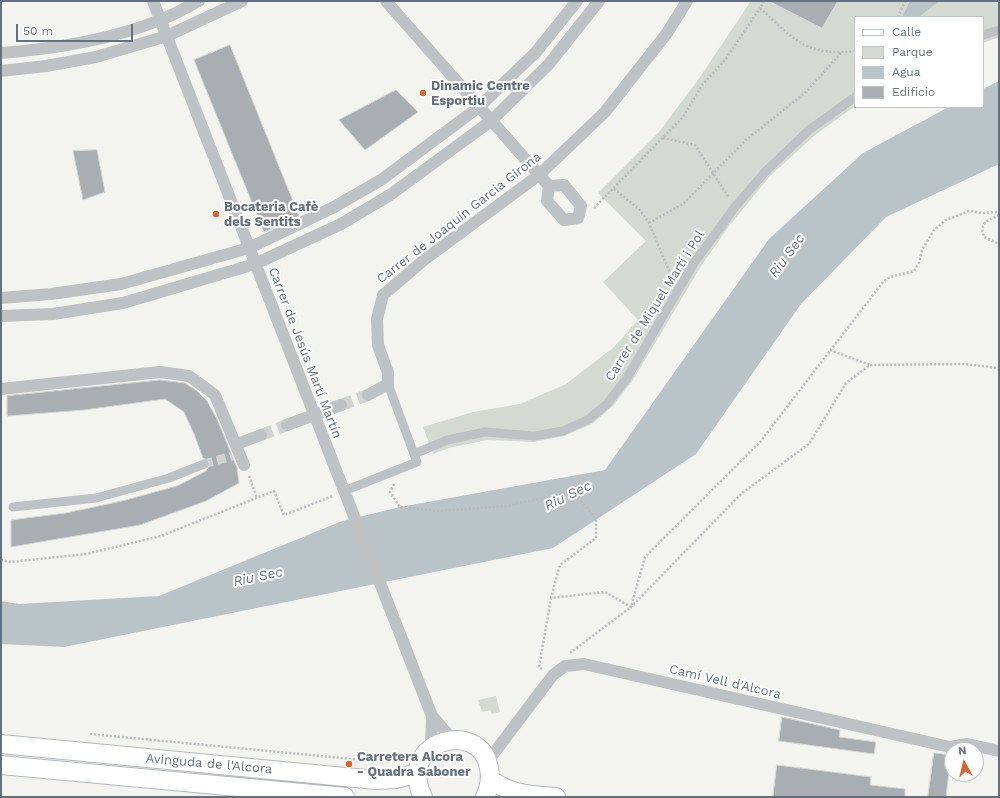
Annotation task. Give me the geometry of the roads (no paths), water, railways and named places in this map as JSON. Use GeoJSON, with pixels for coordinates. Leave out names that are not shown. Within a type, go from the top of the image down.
{"type":"FeatureCollection","features":[{"type":"Feature","properties":{"kind":"main road"},"geometry":{"type":"LineString","coordinates":[[423,797],[418,786],[416,773],[421,758],[431,747],[452,739],[467,741],[480,749],[488,761],[491,780],[485,797]]}},
{"type":"Feature","properties":{"kind":"main road","name":"Avinguda de l'Alcora"},"geometry":{"type":"LineString","coordinates":[[1,744],[376,780],[397,779],[416,773]]}},
{"type":"Feature","properties":{"kind":"main road","name":"Avinguda de l'Alcora"},"geometry":{"type":"LineString","coordinates":[[1,765],[345,797]]}},
{"type":"Feature","properties":{"kind":"main road"},"geometry":{"type":"LineString","coordinates":[[491,780],[504,789],[525,794],[556,797]]}},
{"type":"Feature","properties":{"kind":"street","name":"Carrer de Jesús Martí Martín"},"geometry":{"type":"LineString","coordinates":[[153,1],[432,716],[452,739]]}},
{"type":"Feature","properties":{"kind":"street"},"geometry":{"type":"LineString","coordinates":[[1,54],[43,50],[93,41],[160,20],[199,1]]}},
{"type":"Feature","properties":{"kind":"street"},"geometry":{"type":"LineString","coordinates":[[1,70],[46,66],[96,57],[167,36],[242,1]]}},
{"type":"Feature","properties":{"kind":"street"},"geometry":{"type":"LineString","coordinates":[[386,1],[549,186],[547,201],[564,220],[578,218],[580,206],[564,185],[549,186]]}},
{"type":"Feature","properties":{"kind":"street"},"geometry":{"type":"LineString","coordinates":[[1,298],[52,294],[120,284],[249,248],[334,207],[381,180],[479,107],[536,52],[577,1]]}},
{"type":"Feature","properties":{"kind":"street"},"geometry":{"type":"LineString","coordinates":[[1,316],[53,314],[123,303],[255,264],[341,224],[390,195],[491,121],[549,64],[599,1]]}},
{"type":"Feature","properties":{"kind":"street","name":"Carrer de Joaquín Garcia Girona"},"geometry":{"type":"LineString","coordinates":[[416,458],[388,384],[388,373],[378,345],[377,319],[383,295],[424,260],[539,175],[605,112],[668,32],[687,1]]}},
{"type":"Feature","properties":{"kind":"street"},"geometry":{"type":"LineString","coordinates":[[984,35],[999,30]]}},
{"type":"Feature","properties":{"kind":"street","name":"Carrer de Miquel Martí i Pol"},"geometry":{"type":"LineString","coordinates":[[344,491],[416,458],[447,440],[485,432],[534,436],[563,431],[589,418],[607,404],[627,378],[694,263],[735,208],[765,172],[809,130],[854,98]]}},
{"type":"Feature","properties":{"kind":"street"},"geometry":{"type":"LineString","coordinates":[[1,390],[160,372],[188,376],[215,395],[236,451],[244,465]]}},
{"type":"Feature","properties":{"kind":"street"},"geometry":{"type":"LineString","coordinates":[[368,395],[388,384]]}},
{"type":"Feature","properties":{"kind":"street"},"geometry":{"type":"LineString","coordinates":[[287,425],[341,405]]}},
{"type":"Feature","properties":{"kind":"street"},"geometry":{"type":"LineString","coordinates":[[236,451],[261,435]]}},
{"type":"Feature","properties":{"kind":"street"},"geometry":{"type":"LineString","coordinates":[[13,507],[96,498],[169,478],[204,464]]}},
{"type":"Feature","properties":{"kind":"street","name":"Camí Vell d'Alcora"},"geometry":{"type":"LineString","coordinates":[[488,761],[553,675],[565,666],[584,664],[950,747],[967,744],[999,751]]}},
{"type":"Feature","properties":{"kind":"street","name":"Carrer de Jesús Martí Martín"},"geometry":{"type":"LineString","coordinates":[[431,747],[432,716]]}},
{"type":"Feature","properties":{"kind":"water"},"geometry":{"type":"Polygon","coordinates":[[[910,1],[939,1],[920,16],[902,16],[910,1]]]}},
{"type":"Feature","properties":{"kind":"water","name":"Riu Sec"},"geometry":{"type":"Polygon","coordinates":[[[999,81],[999,164],[886,217],[801,304],[696,454],[553,548],[64,647],[1,644],[1,601],[19,604],[159,596],[342,521],[400,507],[605,470],[769,239],[863,153],[947,108],[984,108],[984,88],[999,81]]]}},
{"type":"Feature","properties":{"kind":"tunnel"},"geometry":{"type":"LineString","coordinates":[[341,405],[368,395]]}},
{"type":"Feature","properties":{"kind":"tunnel"},"geometry":{"type":"LineString","coordinates":[[261,435],[287,425]]}},
{"type":"Feature","properties":{"kind":"tunnel"},"geometry":{"type":"LineString","coordinates":[[204,464],[232,456]]}},
{"type":"Feature","properties":{"kind":"place","name":"Dinamic Centre Esportiu"},"geometry":{"type":"Point","coordinates":[423,93]}},
{"type":"Feature","properties":{"kind":"place","name":"Bocateria Cafè dels Sentits"},"geometry":{"type":"Point","coordinates":[216,214]}},
{"type":"Feature","properties":{"kind":"place","name":"Carretera Alcora - Quadra Saboner"},"geometry":{"type":"Point","coordinates":[349,764]}}]}
